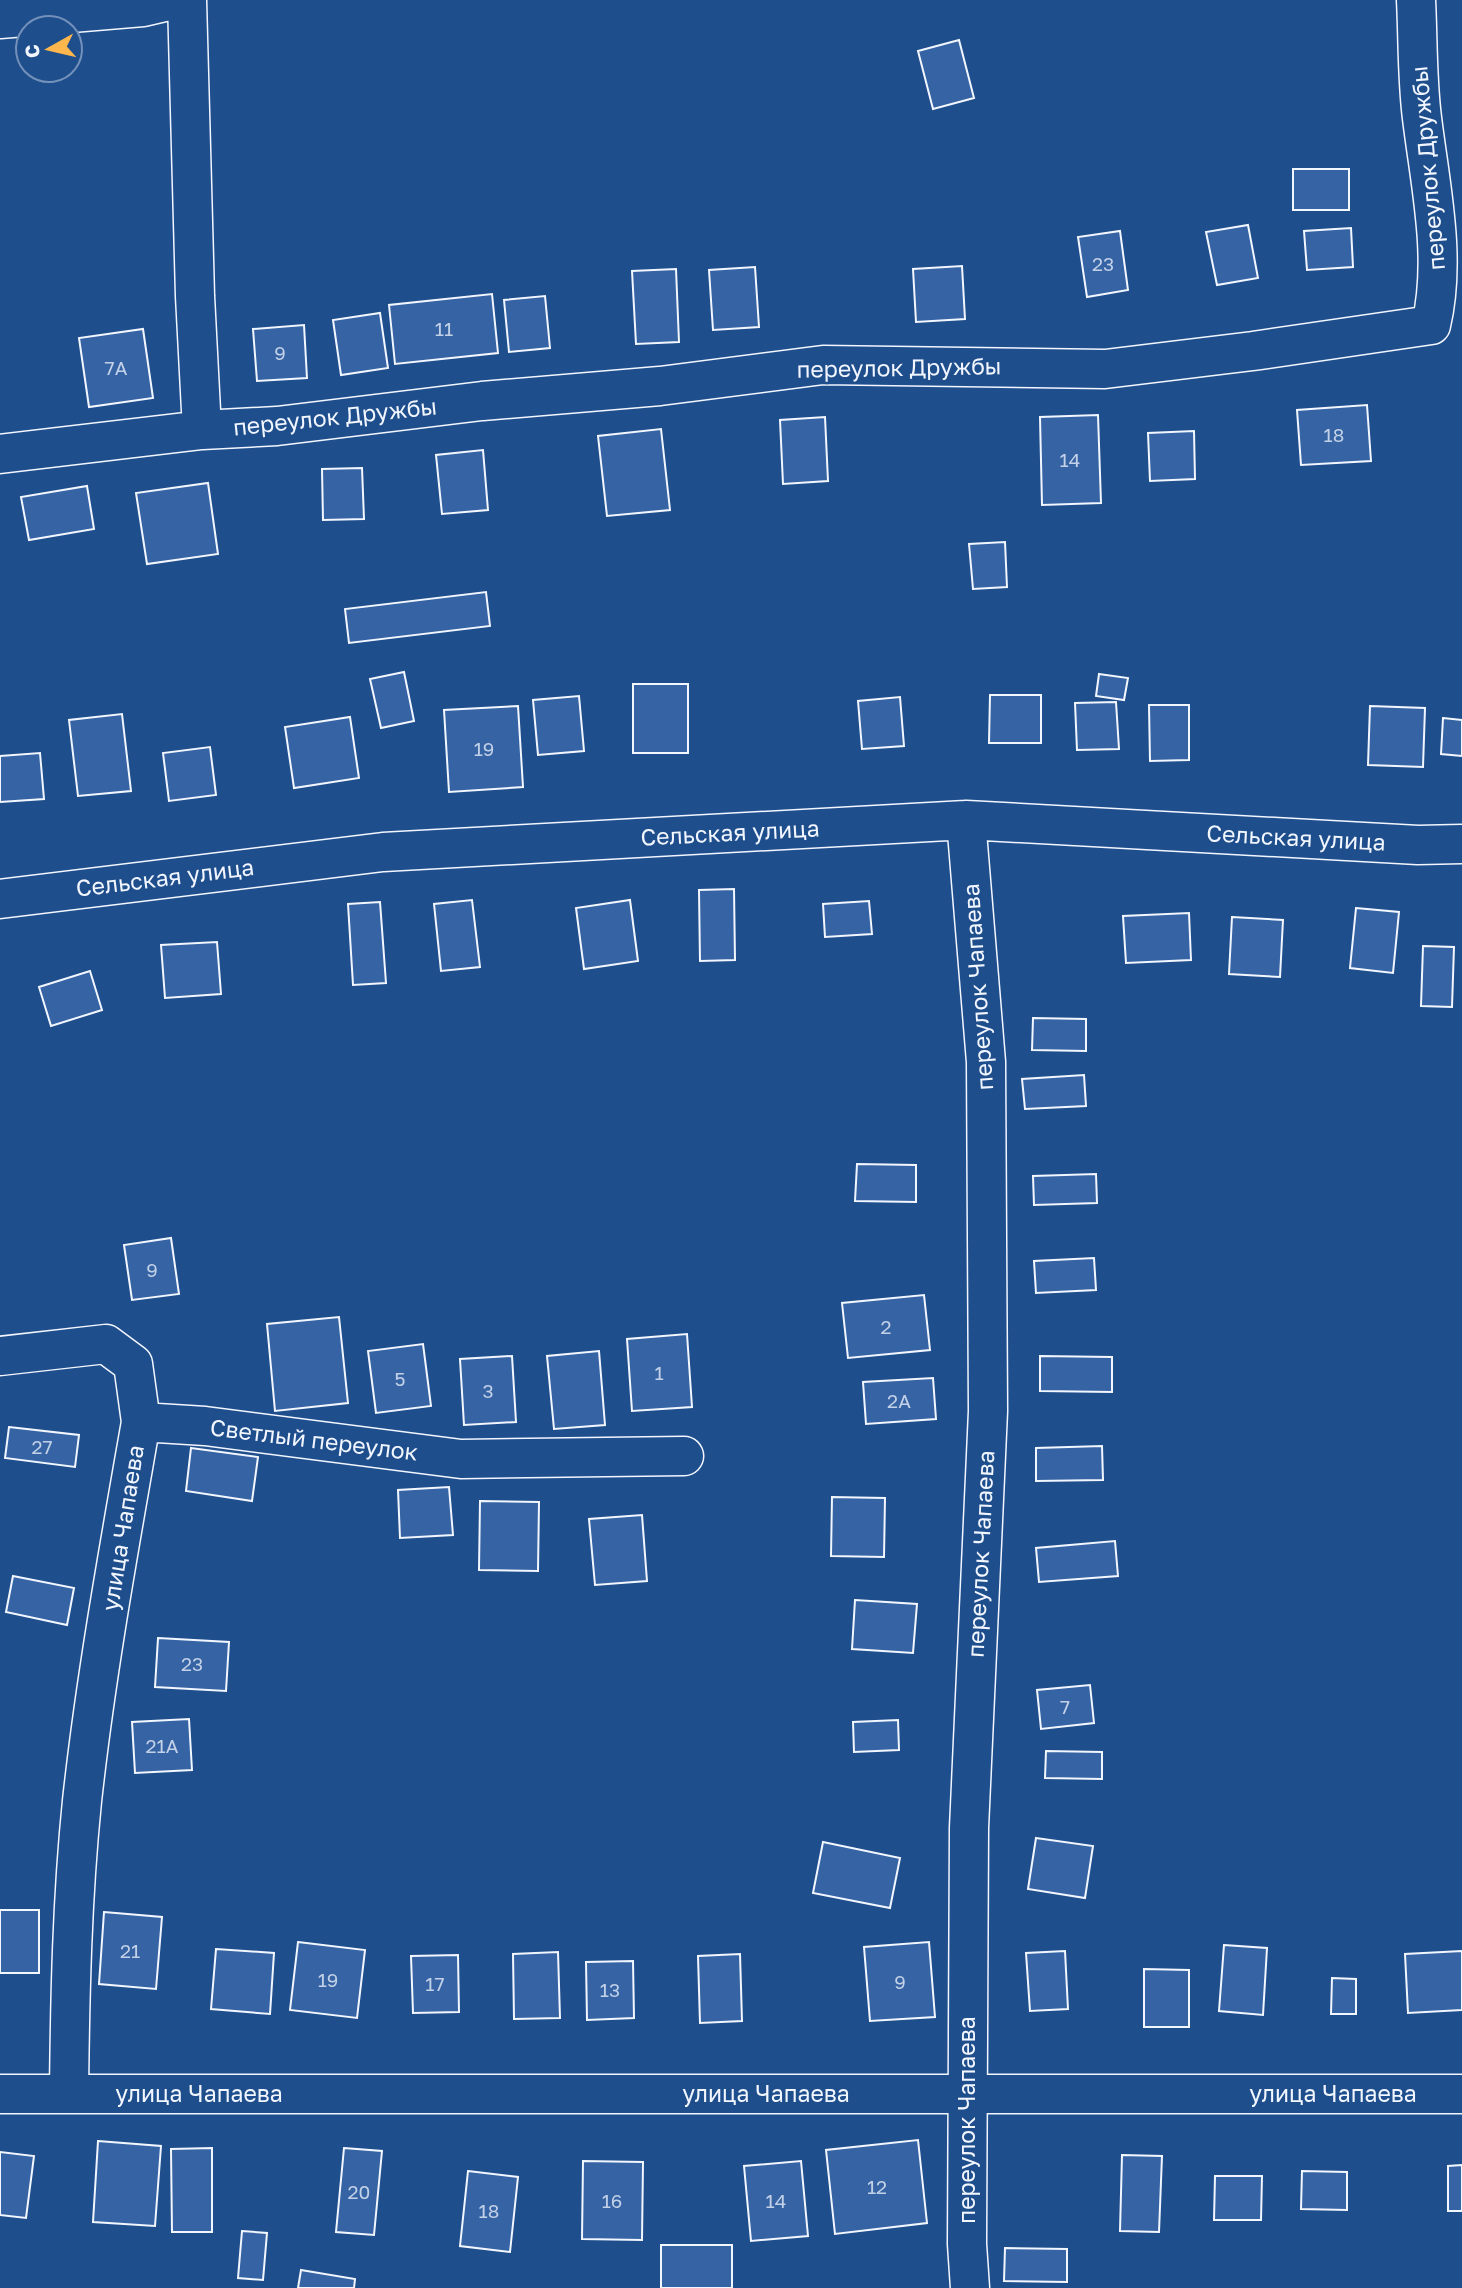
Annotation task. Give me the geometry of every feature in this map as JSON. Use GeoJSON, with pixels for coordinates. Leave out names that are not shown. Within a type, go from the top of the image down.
{"type":"FeatureCollection","features":[{"type":"Feature","properties":{"kind":"street"},"geometry":{"type":"LineString","coordinates":[[0,19],[143,7],[173,0]]}},
{"type":"Feature","properties":{"kind":"street"},"geometry":{"type":"LineString","coordinates":[[187,0],[195,296],[202,429]]}},
{"type":"Feature","properties":{"kind":"street","name":"переулок Дружбы"},"geometry":{"type":"LineString","coordinates":[[0,454],[202,429],[277,426],[482,401],[660,386],[823,365],[1105,369],[1253,351],[1431,324],[1438,297],[1434,194],[1421,115],[1416,0]]}},
{"type":"Feature","properties":{"kind":"street","name":"Сельская улица"},"geometry":{"type":"LineString","coordinates":[[0,899],[383,852],[966,820],[1418,845],[1462,844]]}},
{"type":"Feature","properties":{"kind":"street","name":"переулок Чапаева"},"geometry":{"type":"LineString","coordinates":[[966,820],[986,1062],[988,1397],[969,1828],[967,2244],[970,2288]]}},
{"type":"Feature","properties":{"kind":"street"},"geometry":{"type":"LineString","coordinates":[[0,1356],[106,1345],[133,1364],[141,1422]]}},
{"type":"Feature","properties":{"kind":"street","name":"улица Чапаева"},"geometry":{"type":"LineString","coordinates":[[69,2094],[70,1959],[82,1801],[111,1592],[141,1422]]}},
{"type":"Feature","properties":{"kind":"street","name":"Светлый переулок"},"geometry":{"type":"LineString","coordinates":[[141,1422],[205,1426],[461,1459],[684,1456]]}},
{"type":"Feature","properties":{"kind":"street","name":"улица Чапаева"},"geometry":{"type":"LineString","coordinates":[[0,2094],[1462,2094]]}},
{"type":"Feature","properties":{"kind":"building"},"geometry":{"type":"Polygon","coordinates":[[[959,40],[974,98],[933,109],[918,51],[959,40]]]}},
{"type":"Feature","properties":{"kind":"building"},"geometry":{"type":"Polygon","coordinates":[[[1293,169],[1349,169],[1349,210],[1293,210],[1293,169]]]}},
{"type":"Feature","properties":{"kind":"building"},"geometry":{"type":"Polygon","coordinates":[[[1248,225],[1258,278],[1217,285],[1206,232],[1248,225]]]}},
{"type":"Feature","properties":{"kind":"building"},"geometry":{"type":"Polygon","coordinates":[[[1351,228],[1353,267],[1307,270],[1304,231],[1351,228]]]}},
{"type":"Feature","properties":{"kind":"building"},"geometry":{"type":"Polygon","coordinates":[[[1120,231],[1128,290],[1087,297],[1078,237],[1120,231]]]}},
{"type":"Feature","properties":{"kind":"building"},"geometry":{"type":"Polygon","coordinates":[[[962,266],[965,319],[916,322],[913,269],[962,266]]]}},
{"type":"Feature","properties":{"kind":"building"},"geometry":{"type":"Polygon","coordinates":[[[755,267],[759,327],[713,330],[709,270],[755,267]]]}},
{"type":"Feature","properties":{"kind":"building"},"geometry":{"type":"Polygon","coordinates":[[[676,269],[679,342],[636,344],[632,271],[676,269]]]}},
{"type":"Feature","properties":{"kind":"building"},"geometry":{"type":"Polygon","coordinates":[[[492,294],[498,353],[395,364],[389,305],[492,294]]]}},
{"type":"Feature","properties":{"kind":"building"},"geometry":{"type":"Polygon","coordinates":[[[545,296],[550,348],[509,352],[504,300],[545,296]]]}},
{"type":"Feature","properties":{"kind":"building"},"geometry":{"type":"Polygon","coordinates":[[[380,313],[388,368],[341,375],[333,320],[380,313]]]}},
{"type":"Feature","properties":{"kind":"building"},"geometry":{"type":"Polygon","coordinates":[[[304,325],[307,378],[257,381],[253,329],[304,325]]]}},
{"type":"Feature","properties":{"kind":"building"},"geometry":{"type":"Polygon","coordinates":[[[143,329],[153,398],[89,407],[79,338],[143,329]]]}},
{"type":"Feature","properties":{"kind":"building"},"geometry":{"type":"Polygon","coordinates":[[[1367,405],[1371,461],[1301,465],[1297,410],[1367,405]]]}},
{"type":"Feature","properties":{"kind":"building"},"geometry":{"type":"Polygon","coordinates":[[[1098,415],[1101,503],[1042,505],[1040,417],[1098,415]]]}},
{"type":"Feature","properties":{"kind":"building"},"geometry":{"type":"Polygon","coordinates":[[[825,417],[828,481],[783,484],[780,420],[825,417]]]}},
{"type":"Feature","properties":{"kind":"building"},"geometry":{"type":"Polygon","coordinates":[[[661,429],[670,510],[607,516],[598,436],[661,429]]]}},
{"type":"Feature","properties":{"kind":"building"},"geometry":{"type":"Polygon","coordinates":[[[1194,431],[1195,479],[1150,481],[1148,433],[1194,431]]]}},
{"type":"Feature","properties":{"kind":"building"},"geometry":{"type":"Polygon","coordinates":[[[483,450],[488,510],[442,514],[436,455],[483,450]]]}},
{"type":"Feature","properties":{"kind":"building"},"geometry":{"type":"Polygon","coordinates":[[[362,468],[364,519],[323,520],[322,469],[362,468]]]}},
{"type":"Feature","properties":{"kind":"building"},"geometry":{"type":"Polygon","coordinates":[[[208,483],[218,554],[147,564],[136,493],[208,483]]]}},
{"type":"Feature","properties":{"kind":"building"},"geometry":{"type":"Polygon","coordinates":[[[87,486],[94,529],[29,540],[21,497],[87,486]]]}},
{"type":"Feature","properties":{"kind":"building"},"geometry":{"type":"Polygon","coordinates":[[[1005,542],[1007,587],[973,589],[969,544],[1005,542]]]}},
{"type":"Feature","properties":{"kind":"building"},"geometry":{"type":"Polygon","coordinates":[[[486,592],[490,626],[349,643],[345,609],[486,592]]]}},
{"type":"Feature","properties":{"kind":"building"},"geometry":{"type":"Polygon","coordinates":[[[404,672],[414,721],[381,728],[370,679],[404,672]]]}},
{"type":"Feature","properties":{"kind":"building"},"geometry":{"type":"Polygon","coordinates":[[[1099,674],[1128,678],[1124,700],[1096,696],[1099,674]]]}},
{"type":"Feature","properties":{"kind":"building"},"geometry":{"type":"Polygon","coordinates":[[[633,684],[688,684],[688,753],[633,753],[633,684]]]}},
{"type":"Feature","properties":{"kind":"building"},"geometry":{"type":"Polygon","coordinates":[[[990,695],[1041,695],[1041,743],[989,743],[990,695]]]}},
{"type":"Feature","properties":{"kind":"building"},"geometry":{"type":"Polygon","coordinates":[[[579,696],[584,751],[538,755],[533,700],[579,696]]]}},
{"type":"Feature","properties":{"kind":"building"},"geometry":{"type":"Polygon","coordinates":[[[900,697],[904,746],[862,749],[858,701],[900,697]]]}},
{"type":"Feature","properties":{"kind":"building"},"geometry":{"type":"Polygon","coordinates":[[[1116,702],[1119,749],[1077,750],[1075,703],[1116,702]]]}},
{"type":"Feature","properties":{"kind":"building"},"geometry":{"type":"Polygon","coordinates":[[[1149,705],[1189,705],[1189,760],[1150,761],[1149,705]]]}},
{"type":"Feature","properties":{"kind":"building"},"geometry":{"type":"Polygon","coordinates":[[[518,706],[523,787],[449,792],[444,710],[518,706]]]}},
{"type":"Feature","properties":{"kind":"building"},"geometry":{"type":"Polygon","coordinates":[[[1370,706],[1425,708],[1423,767],[1368,765],[1370,706]]]}},
{"type":"Feature","properties":{"kind":"building"},"geometry":{"type":"Polygon","coordinates":[[[122,714],[131,791],[78,796],[69,720],[122,714]]]}},
{"type":"Feature","properties":{"kind":"building"},"geometry":{"type":"Polygon","coordinates":[[[350,717],[359,778],[294,788],[285,727],[350,717]]]}},
{"type":"Feature","properties":{"kind":"building"},"geometry":{"type":"Polygon","coordinates":[[[1443,718],[1462,720],[1462,756],[1441,754],[1443,718]]]}},
{"type":"Feature","properties":{"kind":"building"},"geometry":{"type":"Polygon","coordinates":[[[210,747],[216,795],[169,801],[163,753],[210,747]]]}},
{"type":"Feature","properties":{"kind":"building"},"geometry":{"type":"Polygon","coordinates":[[[40,753],[44,799],[0,802],[0,756],[40,753]]]}},
{"type":"Feature","properties":{"kind":"building"},"geometry":{"type":"Polygon","coordinates":[[[734,889],[735,960],[700,961],[699,890],[734,889]]]}},
{"type":"Feature","properties":{"kind":"building"},"geometry":{"type":"Polygon","coordinates":[[[472,900],[480,967],[441,971],[434,904],[472,900]]]}},
{"type":"Feature","properties":{"kind":"building"},"geometry":{"type":"Polygon","coordinates":[[[630,900],[638,961],[584,969],[576,908],[630,900]]]}},
{"type":"Feature","properties":{"kind":"building"},"geometry":{"type":"Polygon","coordinates":[[[869,901],[872,934],[825,937],[823,904],[869,901]]]}},
{"type":"Feature","properties":{"kind":"building"},"geometry":{"type":"Polygon","coordinates":[[[380,902],[386,983],[353,985],[348,904],[380,902]]]}},
{"type":"Feature","properties":{"kind":"building"},"geometry":{"type":"Polygon","coordinates":[[[1356,908],[1399,912],[1393,973],[1350,968],[1356,908]]]}},
{"type":"Feature","properties":{"kind":"building"},"geometry":{"type":"Polygon","coordinates":[[[1189,913],[1191,960],[1126,963],[1123,916],[1189,913]]]}},
{"type":"Feature","properties":{"kind":"building"},"geometry":{"type":"Polygon","coordinates":[[[1232,917],[1283,920],[1280,977],[1229,974],[1232,917]]]}},
{"type":"Feature","properties":{"kind":"building"},"geometry":{"type":"Polygon","coordinates":[[[217,942],[221,994],[165,998],[161,945],[217,942]]]}},
{"type":"Feature","properties":{"kind":"building"},"geometry":{"type":"Polygon","coordinates":[[[1423,946],[1454,947],[1452,1007],[1421,1006],[1423,946]]]}},
{"type":"Feature","properties":{"kind":"building"},"geometry":{"type":"Polygon","coordinates":[[[90,971],[102,1010],[51,1026],[39,987],[90,971]]]}},
{"type":"Feature","properties":{"kind":"building"},"geometry":{"type":"Polygon","coordinates":[[[1033,1018],[1086,1019],[1086,1051],[1032,1050],[1033,1018]]]}},
{"type":"Feature","properties":{"kind":"building"},"geometry":{"type":"Polygon","coordinates":[[[1084,1075],[1086,1106],[1025,1109],[1022,1079],[1084,1075]]]}},
{"type":"Feature","properties":{"kind":"building"},"geometry":{"type":"Polygon","coordinates":[[[857,1164],[916,1165],[916,1202],[855,1201],[857,1164]]]}},
{"type":"Feature","properties":{"kind":"building"},"geometry":{"type":"Polygon","coordinates":[[[1096,1174],[1097,1203],[1034,1205],[1033,1176],[1096,1174]]]}},
{"type":"Feature","properties":{"kind":"building"},"geometry":{"type":"Polygon","coordinates":[[[171,1238],[179,1294],[132,1300],[124,1245],[171,1238]]]}},
{"type":"Feature","properties":{"kind":"building"},"geometry":{"type":"Polygon","coordinates":[[[1094,1258],[1096,1290],[1036,1293],[1034,1261],[1094,1258]]]}},
{"type":"Feature","properties":{"kind":"building"},"geometry":{"type":"Polygon","coordinates":[[[924,1295],[930,1350],[848,1358],[842,1303],[924,1295]]]}},
{"type":"Feature","properties":{"kind":"building"},"geometry":{"type":"Polygon","coordinates":[[[339,1317],[348,1403],[275,1411],[267,1324],[339,1317]]]}},
{"type":"Feature","properties":{"kind":"building"},"geometry":{"type":"Polygon","coordinates":[[[687,1334],[692,1407],[632,1411],[627,1339],[687,1334]]]}},
{"type":"Feature","properties":{"kind":"building"},"geometry":{"type":"Polygon","coordinates":[[[423,1344],[431,1406],[376,1413],[368,1351],[423,1344]]]}},
{"type":"Feature","properties":{"kind":"building"},"geometry":{"type":"Polygon","coordinates":[[[599,1351],[605,1425],[554,1429],[547,1356],[599,1351]]]}},
{"type":"Feature","properties":{"kind":"building"},"geometry":{"type":"Polygon","coordinates":[[[512,1356],[516,1422],[464,1425],[460,1359],[512,1356]]]}},
{"type":"Feature","properties":{"kind":"building"},"geometry":{"type":"Polygon","coordinates":[[[1040,1356],[1112,1357],[1112,1392],[1040,1391],[1040,1356]]]}},
{"type":"Feature","properties":{"kind":"building"},"geometry":{"type":"Polygon","coordinates":[[[933,1378],[936,1419],[866,1424],[863,1382],[933,1378]]]}},
{"type":"Feature","properties":{"kind":"building"},"geometry":{"type":"Polygon","coordinates":[[[9,1427],[79,1435],[75,1467],[5,1458],[9,1427]]]}},
{"type":"Feature","properties":{"kind":"building"},"geometry":{"type":"Polygon","coordinates":[[[1102,1446],[1103,1480],[1036,1481],[1036,1448],[1102,1446]]]}},
{"type":"Feature","properties":{"kind":"building"},"geometry":{"type":"Polygon","coordinates":[[[191,1448],[258,1457],[252,1501],[186,1491],[191,1448]]]}},
{"type":"Feature","properties":{"kind":"building"},"geometry":{"type":"Polygon","coordinates":[[[449,1487],[453,1535],[400,1538],[398,1490],[449,1487]]]}},
{"type":"Feature","properties":{"kind":"building"},"geometry":{"type":"Polygon","coordinates":[[[832,1497],[885,1498],[884,1557],[831,1556],[832,1497]]]}},
{"type":"Feature","properties":{"kind":"building"},"geometry":{"type":"Polygon","coordinates":[[[480,1501],[539,1502],[538,1571],[479,1570],[480,1501]]]}},
{"type":"Feature","properties":{"kind":"building"},"geometry":{"type":"Polygon","coordinates":[[[642,1515],[647,1581],[595,1585],[589,1519],[642,1515]]]}},
{"type":"Feature","properties":{"kind":"building"},"geometry":{"type":"Polygon","coordinates":[[[1115,1541],[1118,1576],[1039,1582],[1036,1548],[1115,1541]]]}},
{"type":"Feature","properties":{"kind":"building"},"geometry":{"type":"Polygon","coordinates":[[[13,1576],[74,1588],[67,1625],[6,1612],[13,1576]]]}},
{"type":"Feature","properties":{"kind":"building"},"geometry":{"type":"Polygon","coordinates":[[[855,1600],[917,1604],[913,1653],[852,1649],[855,1600]]]}},
{"type":"Feature","properties":{"kind":"building"},"geometry":{"type":"Polygon","coordinates":[[[158,1638],[229,1642],[226,1691],[155,1687],[158,1638]]]}},
{"type":"Feature","properties":{"kind":"building"},"geometry":{"type":"Polygon","coordinates":[[[1090,1685],[1094,1723],[1041,1729],[1037,1690],[1090,1685]]]}},
{"type":"Feature","properties":{"kind":"building"},"geometry":{"type":"Polygon","coordinates":[[[189,1719],[192,1770],[135,1773],[132,1722],[189,1719]]]}},
{"type":"Feature","properties":{"kind":"building"},"geometry":{"type":"Polygon","coordinates":[[[898,1720],[899,1750],[854,1752],[853,1722],[898,1720]]]}},
{"type":"Feature","properties":{"kind":"building"},"geometry":{"type":"Polygon","coordinates":[[[1046,1751],[1102,1752],[1102,1779],[1045,1778],[1046,1751]]]}},
{"type":"Feature","properties":{"kind":"building"},"geometry":{"type":"Polygon","coordinates":[[[1036,1838],[1093,1846],[1085,1898],[1028,1889],[1036,1838]]]}},
{"type":"Feature","properties":{"kind":"building"},"geometry":{"type":"Polygon","coordinates":[[[823,1842],[900,1858],[890,1908],[813,1893],[823,1842]]]}},
{"type":"Feature","properties":{"kind":"building"},"geometry":{"type":"Polygon","coordinates":[[[0,1910],[39,1910],[39,1973],[0,1973],[0,1910]]]}},
{"type":"Feature","properties":{"kind":"building"},"geometry":{"type":"Polygon","coordinates":[[[104,1912],[162,1917],[156,1989],[99,1984],[104,1912]]]}},
{"type":"Feature","properties":{"kind":"building"},"geometry":{"type":"Polygon","coordinates":[[[298,1942],[365,1950],[357,2018],[290,2010],[298,1942]]]}},
{"type":"Feature","properties":{"kind":"building"},"geometry":{"type":"Polygon","coordinates":[[[929,1942],[935,2017],[870,2021],[864,1947],[929,1942]]]}},
{"type":"Feature","properties":{"kind":"building"},"geometry":{"type":"Polygon","coordinates":[[[1224,1945],[1267,1948],[1263,2015],[1219,2011],[1224,1945]]]}},
{"type":"Feature","properties":{"kind":"building"},"geometry":{"type":"Polygon","coordinates":[[[216,1949],[274,1953],[270,2014],[211,2009],[216,1949]]]}},
{"type":"Feature","properties":{"kind":"building"},"geometry":{"type":"Polygon","coordinates":[[[1065,1951],[1068,2009],[1030,2011],[1026,1953],[1065,1951]]]}},
{"type":"Feature","properties":{"kind":"building"},"geometry":{"type":"Polygon","coordinates":[[[1462,1951],[1462,2010],[1408,2013],[1405,1954],[1462,1951]]]}},
{"type":"Feature","properties":{"kind":"building"},"geometry":{"type":"Polygon","coordinates":[[[558,1952],[560,2018],[514,2019],[513,1954],[558,1952]]]}},
{"type":"Feature","properties":{"kind":"building"},"geometry":{"type":"Polygon","coordinates":[[[740,1954],[742,2021],[700,2023],[698,1956],[740,1954]]]}},
{"type":"Feature","properties":{"kind":"building"},"geometry":{"type":"Polygon","coordinates":[[[458,1955],[459,2012],[413,2013],[411,1956],[458,1955]]]}},
{"type":"Feature","properties":{"kind":"building"},"geometry":{"type":"Polygon","coordinates":[[[633,1961],[634,2018],[587,2020],[586,1962],[633,1961]]]}},
{"type":"Feature","properties":{"kind":"building"},"geometry":{"type":"Polygon","coordinates":[[[1144,1969],[1189,1970],[1189,2027],[1144,2027],[1144,1969]]]}},
{"type":"Feature","properties":{"kind":"building"},"geometry":{"type":"Polygon","coordinates":[[[1332,1978],[1356,1979],[1356,2014],[1331,2014],[1332,1978]]]}},
{"type":"Feature","properties":{"kind":"building"},"geometry":{"type":"Polygon","coordinates":[[[918,2140],[927,2223],[835,2234],[826,2150],[918,2140]]]}},
{"type":"Feature","properties":{"kind":"building"},"geometry":{"type":"Polygon","coordinates":[[[98,2141],[161,2146],[155,2226],[93,2222],[98,2141]]]}},
{"type":"Feature","properties":{"kind":"building"},"geometry":{"type":"Polygon","coordinates":[[[212,2148],[212,2232],[172,2232],[171,2149],[212,2148]]]}},
{"type":"Feature","properties":{"kind":"building"},"geometry":{"type":"Polygon","coordinates":[[[344,2148],[382,2151],[374,2235],[336,2232],[344,2148]]]}},
{"type":"Feature","properties":{"kind":"building"},"geometry":{"type":"Polygon","coordinates":[[[0,2152],[34,2156],[26,2218],[0,2215],[0,2152]]]}},
{"type":"Feature","properties":{"kind":"building"},"geometry":{"type":"Polygon","coordinates":[[[1122,2155],[1162,2156],[1159,2232],[1120,2231],[1122,2155]]]}},
{"type":"Feature","properties":{"kind":"building"},"geometry":{"type":"Polygon","coordinates":[[[583,2161],[643,2162],[642,2240],[582,2239],[583,2161]]]}},
{"type":"Feature","properties":{"kind":"building"},"geometry":{"type":"Polygon","coordinates":[[[801,2161],[808,2236],[751,2241],[744,2166],[801,2161]]]}},
{"type":"Feature","properties":{"kind":"building"},"geometry":{"type":"Polygon","coordinates":[[[1462,2165],[1462,2211],[1448,2211],[1448,2166],[1462,2165]]]}},
{"type":"Feature","properties":{"kind":"building"},"geometry":{"type":"Polygon","coordinates":[[[468,2171],[518,2177],[510,2252],[460,2246],[468,2171]]]}},
{"type":"Feature","properties":{"kind":"building"},"geometry":{"type":"Polygon","coordinates":[[[1302,2171],[1347,2172],[1347,2210],[1301,2209],[1302,2171]]]}},
{"type":"Feature","properties":{"kind":"building"},"geometry":{"type":"Polygon","coordinates":[[[1215,2176],[1262,2176],[1261,2220],[1214,2220],[1215,2176]]]}},
{"type":"Feature","properties":{"kind":"building"},"geometry":{"type":"Polygon","coordinates":[[[242,2231],[267,2233],[263,2280],[238,2278],[242,2231]]]}},
{"type":"Feature","properties":{"kind":"building"},"geometry":{"type":"Polygon","coordinates":[[[661,2245],[732,2245],[732,2288],[661,2288],[661,2245]]]}},
{"type":"Feature","properties":{"kind":"building"},"geometry":{"type":"Polygon","coordinates":[[[1005,2248],[1067,2249],[1067,2282],[1004,2281],[1005,2248]]]}},
{"type":"Feature","properties":{"kind":"building"},"geometry":{"type":"Polygon","coordinates":[[[301,2270],[355,2279],[354,2288],[298,2288],[301,2270]]]}}]}
